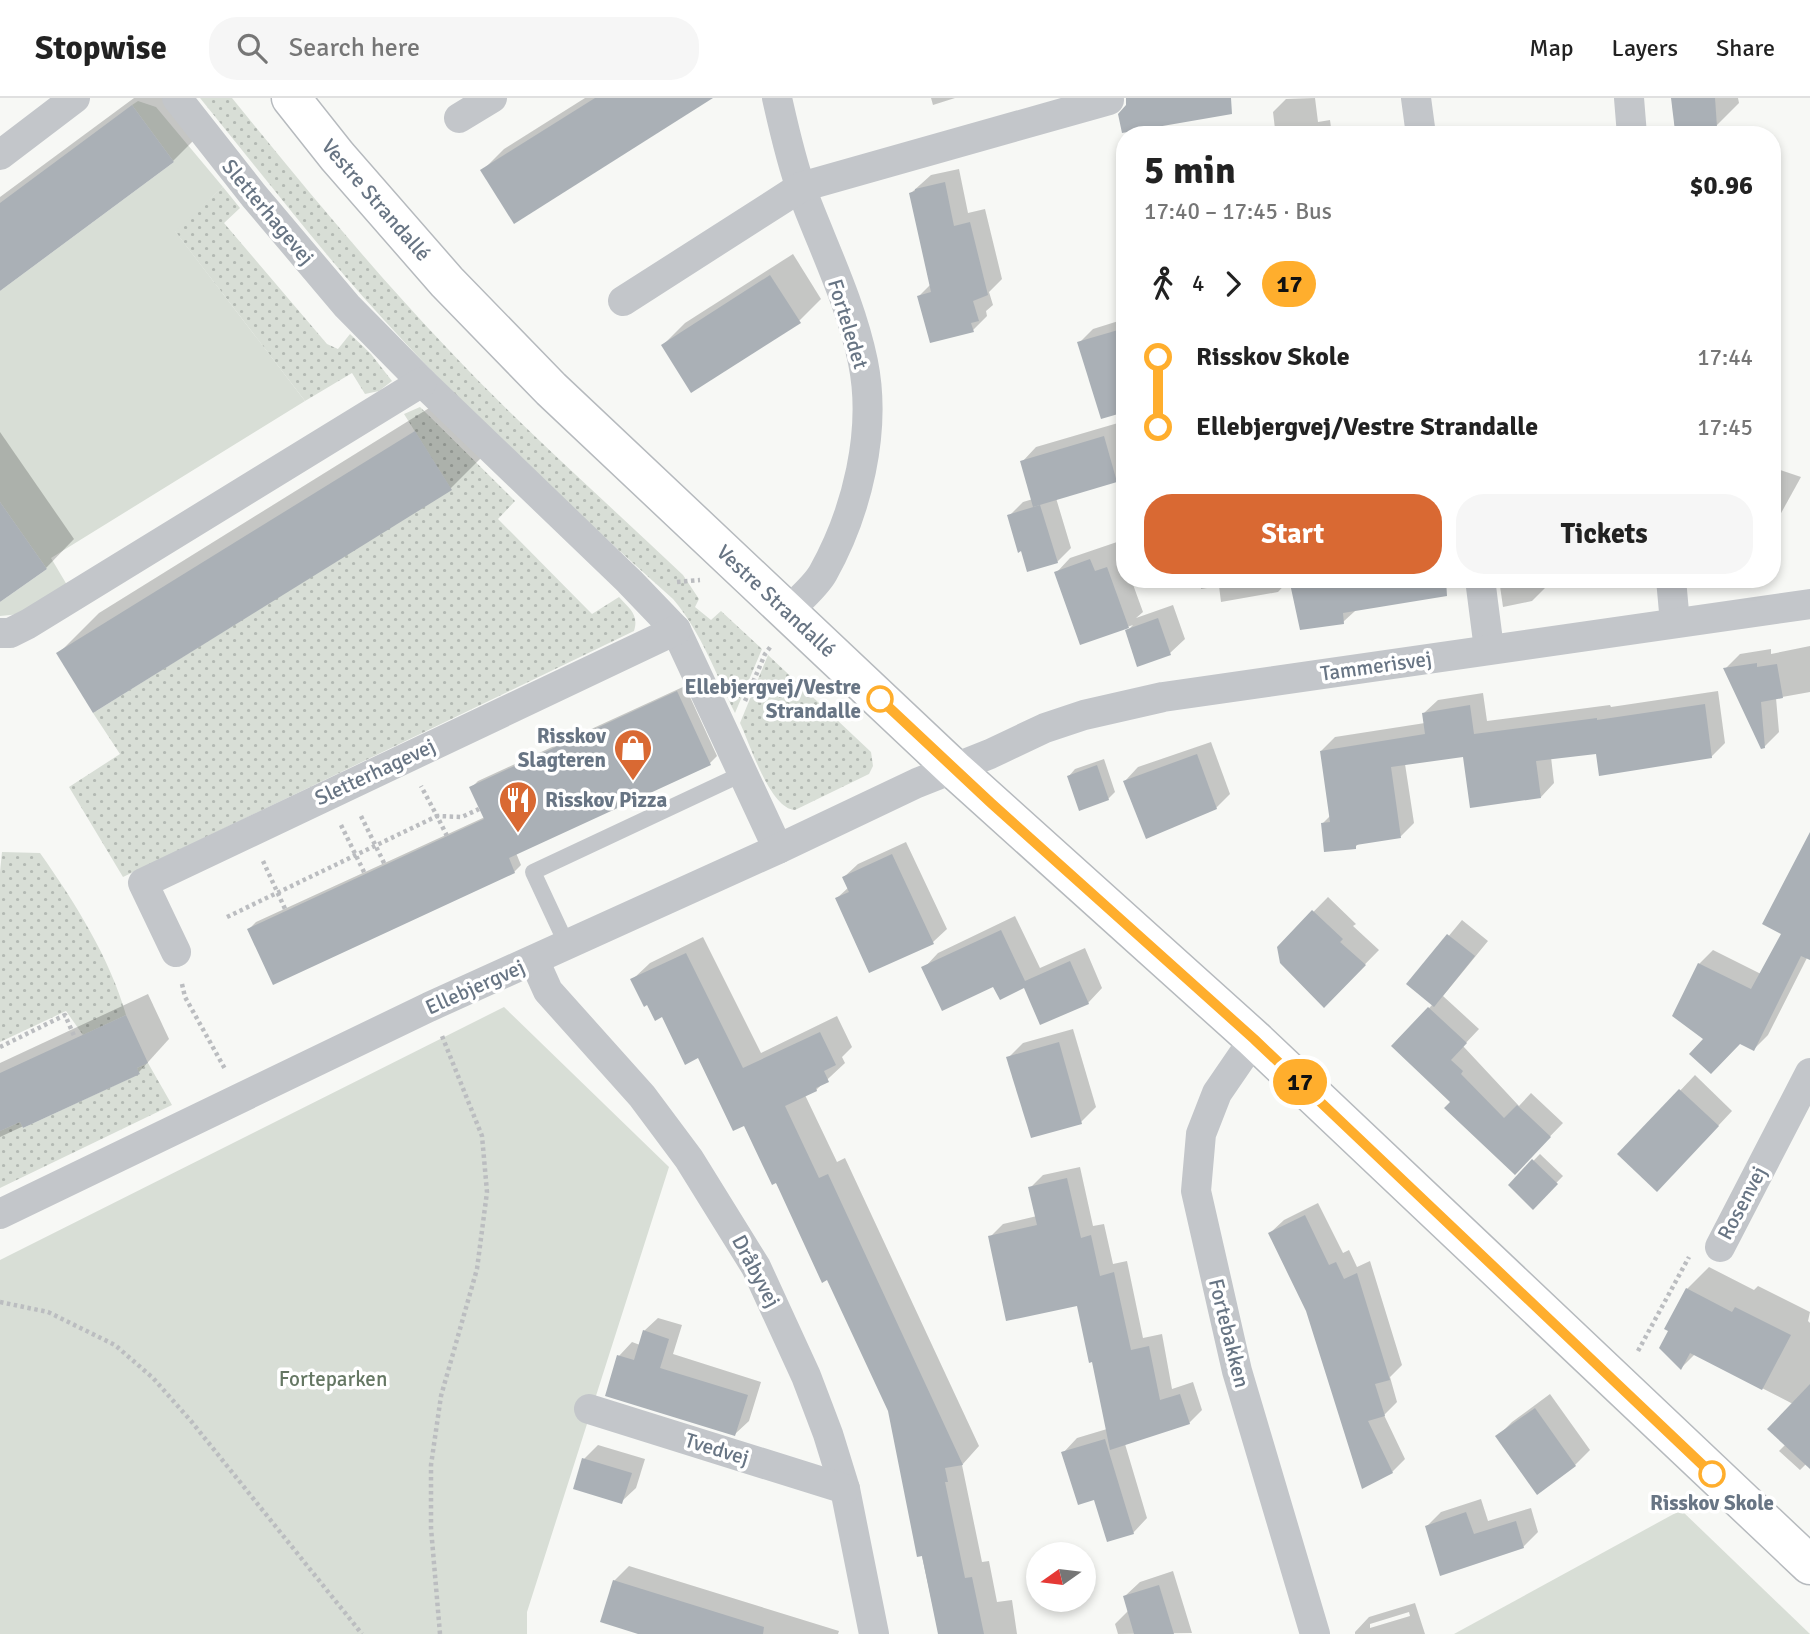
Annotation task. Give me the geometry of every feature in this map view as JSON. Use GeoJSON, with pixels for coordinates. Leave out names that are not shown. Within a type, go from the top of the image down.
{"type":"FeatureCollection","features":[{"type":"Feature","properties":{"kind":"street"},"geometry":{"type":"LineString","coordinates":[[0,155],[75,98]]}},
{"type":"Feature","properties":{"kind":"street","name":"Sletterhagevej"},"geometry":{"type":"LineString","coordinates":[[177,98],[254,196],[347,306],[676,630],[778,849]]}},
{"type":"Feature","properties":{"kind":"street","name":"Vestre Strandallé"},"geometry":{"type":"LineString","coordinates":[[291,98],[394,222],[503,342],[781,627],[954,769],[1254,1039],[1810,1565]]}},
{"type":"Feature","properties":{"kind":"street"},"geometry":{"type":"LineString","coordinates":[[459,118],[492,98]]}},
{"type":"Feature","properties":{"kind":"street","name":"Forteledet"},"geometry":{"type":"LineString","coordinates":[[778,98],[786,139],[801,187],[851,318],[863,363],[868,409],[864,455],[851,508],[822,575],[781,627]]}},
{"type":"Feature","properties":{"kind":"street"},"geometry":{"type":"LineString","coordinates":[[1416,98],[1420,126]]}},
{"type":"Feature","properties":{"kind":"street"},"geometry":{"type":"LineString","coordinates":[[1629,98],[1631,126]]}},
{"type":"Feature","properties":{"kind":"street"},"geometry":{"type":"LineString","coordinates":[[623,302],[801,187],[1109,100]]}},
{"type":"Feature","properties":{"kind":"street"},"geometry":{"type":"LineString","coordinates":[[0,633],[10,633],[28,624],[422,382]]}},
{"type":"Feature","properties":{"kind":"street"},"geometry":{"type":"LineString","coordinates":[[1481,588],[1489,649]]}},
{"type":"Feature","properties":{"kind":"street"},"geometry":{"type":"LineString","coordinates":[[1672,588],[1675,624]]}},
{"type":"Feature","properties":{"kind":"street","name":"Tammerisvej"},"geometry":{"type":"LineString","coordinates":[[954,769],[1045,728],[1084,715],[1163,696],[1810,604]]}},
{"type":"Feature","properties":{"kind":"street","name":"Sletterhagevej"},"geometry":{"type":"LineString","coordinates":[[176,952],[144,883],[676,630]]}},
{"type":"Feature","properties":{"kind":"street","name":"Ellebjergvej"},"geometry":{"type":"LineString","coordinates":[[0,1214],[429,1007],[954,769]]}},
{"type":"Feature","properties":{"kind":"street","name":"Dråbyvej"},"geometry":{"type":"LineString","coordinates":[[534,960],[548,991],[642,1096],[689,1159],[756,1267],[806,1376],[828,1434],[845,1489],[874,1634]]}},
{"type":"Feature","properties":{"kind":"street","name":"Fortebakken"},"geometry":{"type":"LineString","coordinates":[[1254,1039],[1213,1103],[1202,1134],[1196,1191],[1237,1371],[1315,1634]]}},
{"type":"Feature","properties":{"kind":"street","name":"Rosenvej"},"geometry":{"type":"LineString","coordinates":[[1720,1247],[1810,1073]]}},
{"type":"Feature","properties":{"kind":"street","name":"Tvedvej"},"geometry":{"type":"LineString","coordinates":[[589,1409],[845,1489]]}},
{"type":"Feature","properties":{"kind":"lane"},"geometry":{"type":"LineString","coordinates":[[567,945],[533,872],[744,773]]}},
{"type":"Feature","properties":{"kind":"path"},"geometry":{"type":"LineString","coordinates":[[721,725],[738,717],[765,654],[781,627]]}},
{"type":"Feature","properties":{"kind":"path"},"geometry":{"type":"LineString","coordinates":[[406,758],[447,836]]}},
{"type":"Feature","properties":{"kind":"path"},"geometry":{"type":"LineString","coordinates":[[336,791],[375,846],[385,865]]}},
{"type":"Feature","properties":{"kind":"path"},"geometry":{"type":"LineString","coordinates":[[336,791],[356,855],[365,874]]}},
{"type":"Feature","properties":{"kind":"path"},"geometry":{"type":"LineString","coordinates":[[227,917],[437,816],[462,817],[479,810]]}},
{"type":"Feature","properties":{"kind":"path"},"geometry":{"type":"LineString","coordinates":[[249,832],[286,911]]}},
{"type":"Feature","properties":{"kind":"path"},"geometry":{"type":"LineString","coordinates":[[185,998],[240,1097]]}},
{"type":"Feature","properties":{"kind":"path"},"geometry":{"type":"LineString","coordinates":[[429,1007],[482,1136],[487,1192],[477,1269],[441,1396],[431,1465],[431,1528],[440,1634]]}},
{"type":"Feature","properties":{"kind":"path"},"geometry":{"type":"LineString","coordinates":[[0,1047],[65,1015],[75,1038]]}},
{"type":"Feature","properties":{"kind":"path","name":"Rosenvej"},"geometry":{"type":"LineString","coordinates":[[1612,1379],[1642,1347],[1697,1244],[1720,1247]]}},
{"type":"Feature","properties":{"kind":"path"},"geometry":{"type":"LineString","coordinates":[[0,1302],[48,1312],[115,1345],[153,1378],[191,1421],[362,1634]]}},
{"type":"Feature","properties":{"kind":"green space"},"geometry":{"type":"Polygon","coordinates":[[[200,98],[232,98],[364,256],[474,377],[683,575],[699,599],[695,607],[711,620],[721,611],[762,649],[735,713],[700,639],[673,599],[462,402],[382,318],[200,98]]]}},
{"type":"Feature","properties":{"kind":"green space"},"geometry":{"type":"Polygon","coordinates":[[[138,101],[156,107],[223,187],[175,231],[305,401],[51,558],[67,585],[20,614],[0,616],[0,602],[47,569],[0,502],[0,291],[174,162],[132,105],[138,101]]]}},
{"type":"Feature","properties":{"kind":"green space"},"geometry":{"type":"Polygon","coordinates":[[[223,187],[240,208],[224,223],[327,344],[338,349],[350,334],[371,354],[392,381],[379,391],[365,394],[352,373],[305,401],[174,230],[223,187]]]}},
{"type":"Feature","properties":{"kind":"green space"},"geometry":{"type":"Polygon","coordinates":[[[420,407],[515,501],[498,519],[592,614],[619,597],[634,616],[634,631],[123,877],[69,787],[120,754],[93,713],[451,489],[404,414],[420,407]]]}},
{"type":"Feature","properties":{"kind":"green space"},"geometry":{"type":"Polygon","coordinates":[[[768,655],[871,752],[873,766],[869,774],[795,810],[786,807],[769,788],[740,723],[768,655]]]}},
{"type":"Feature","properties":{"kind":"green space"},"geometry":{"type":"Polygon","coordinates":[[[2,852],[40,853],[101,951],[126,1015],[83,1035],[66,1011],[0,1042],[2,852]]]}},
{"type":"Feature","properties":{"kind":"green space","name":"Forteparken"},"geometry":{"type":"Polygon","coordinates":[[[504,1007],[669,1167],[527,1612],[527,1634],[0,1634],[0,1260],[504,1007]]]}},
{"type":"Feature","properties":{"kind":"green space"},"geometry":{"type":"Polygon","coordinates":[[[148,1063],[172,1105],[0,1188],[0,1131],[20,1122],[23,1128],[139,1074],[137,1068],[148,1063]]]}},
{"type":"Feature","properties":{"kind":"green space"},"geometry":{"type":"Polygon","coordinates":[[[1681,1510],[1810,1634],[1454,1634],[1681,1510]]]}},
{"type":"Feature","properties":{"kind":"building"},"geometry":{"type":"Polygon","coordinates":[[[595,98],[713,98],[514,224],[480,170],[595,98]]]}},
{"type":"Feature","properties":{"kind":"building"},"geometry":{"type":"Polygon","coordinates":[[[1126,98],[1231,98],[1232,114],[1163,126],[1121,126],[1118,114],[1126,105],[1126,98]]]}},
{"type":"Feature","properties":{"kind":"building"},"geometry":{"type":"Polygon","coordinates":[[[1671,98],[1715,98],[1717,126],[1674,126],[1671,98]]]}},
{"type":"Feature","properties":{"kind":"building"},"geometry":{"type":"Polygon","coordinates":[[[132,105],[174,162],[0,291],[0,203],[132,105]]]}},
{"type":"Feature","properties":{"kind":"building"},"geometry":{"type":"Polygon","coordinates":[[[945,182],[954,226],[970,222],[988,295],[973,301],[979,321],[971,323],[974,332],[930,343],[917,296],[931,292],[909,193],[945,182]]]}},
{"type":"Feature","properties":{"kind":"building"},"geometry":{"type":"Polygon","coordinates":[[[770,275],[801,323],[691,393],[661,345],[770,275]]]}},
{"type":"Feature","properties":{"kind":"building"},"geometry":{"type":"Polygon","coordinates":[[[1116,331],[1116,415],[1101,419],[1077,342],[1116,331]]]}},
{"type":"Feature","properties":{"kind":"building"},"geometry":{"type":"Polygon","coordinates":[[[415,431],[452,490],[93,713],[56,653],[415,431]]]}},
{"type":"Feature","properties":{"kind":"building"},"geometry":{"type":"Polygon","coordinates":[[[1104,436],[1116,482],[1033,507],[1020,461],[1104,436]]]}},
{"type":"Feature","properties":{"kind":"building"},"geometry":{"type":"Polygon","coordinates":[[[0,502],[47,569],[0,602],[0,502]]]}},
{"type":"Feature","properties":{"kind":"building"},"geometry":{"type":"Polygon","coordinates":[[[1040,505],[1058,563],[1027,572],[1021,551],[1018,553],[1007,515],[1040,505]]]}},
{"type":"Feature","properties":{"kind":"building"},"geometry":{"type":"Polygon","coordinates":[[[1090,559],[1095,571],[1107,567],[1129,628],[1080,645],[1054,572],[1090,559]]]}},
{"type":"Feature","properties":{"kind":"building"},"geometry":{"type":"Polygon","coordinates":[[[1291,588],[1447,588],[1447,596],[1343,613],[1344,624],[1300,630],[1291,588]]]}},
{"type":"Feature","properties":{"kind":"building"},"geometry":{"type":"Polygon","coordinates":[[[1158,618],[1171,655],[1137,667],[1125,630],[1158,618]]]}},
{"type":"Feature","properties":{"kind":"building"},"geometry":{"type":"Polygon","coordinates":[[[1757,663],[1757,667],[1777,664],[1783,698],[1761,702],[1765,748],[1761,749],[1723,668],[1757,663]]]}},
{"type":"Feature","properties":{"kind":"building"},"geometry":{"type":"Polygon","coordinates":[[[677,691],[711,765],[509,858],[515,873],[273,985],[247,929],[484,819],[469,787],[677,691]]]}},
{"type":"Feature","properties":{"kind":"building"},"geometry":{"type":"Polygon","coordinates":[[[1705,704],[1712,758],[1599,776],[1596,754],[1536,761],[1541,798],[1470,808],[1463,757],[1391,767],[1401,838],[1356,845],[1356,849],[1324,852],[1321,823],[1330,822],[1320,751],[1425,734],[1422,713],[1470,705],[1474,734],[1705,704]]]}},
{"type":"Feature","properties":{"kind":"building"},"geometry":{"type":"Polygon","coordinates":[[[1197,754],[1217,809],[1146,839],[1123,781],[1197,754]]]}},
{"type":"Feature","properties":{"kind":"building"},"geometry":{"type":"Polygon","coordinates":[[[1097,765],[1109,800],[1079,811],[1067,776],[1097,765]]]}},
{"type":"Feature","properties":{"kind":"building"},"geometry":{"type":"Polygon","coordinates":[[[1810,832],[1810,960],[1801,956],[1754,1051],[1740,1044],[1711,1074],[1689,1054],[1703,1039],[1672,1016],[1698,963],[1751,989],[1781,934],[1762,924],[1810,832]]]}},
{"type":"Feature","properties":{"kind":"building"},"geometry":{"type":"Polygon","coordinates":[[[892,854],[934,944],[869,973],[835,898],[849,892],[842,877],[892,854]]]}},
{"type":"Feature","properties":{"kind":"building"},"geometry":{"type":"Polygon","coordinates":[[[1312,910],[1343,939],[1340,942],[1366,965],[1324,1008],[1280,963],[1277,947],[1312,910]]]}},
{"type":"Feature","properties":{"kind":"building"},"geometry":{"type":"Polygon","coordinates":[[[1001,930],[1025,981],[1070,961],[1089,1004],[1040,1025],[1024,988],[1000,1000],[993,987],[942,1011],[921,967],[1001,930]]]}},
{"type":"Feature","properties":{"kind":"building"},"geometry":{"type":"Polygon","coordinates":[[[1447,934],[1475,956],[1434,1007],[1406,984],[1447,934]]]}},
{"type":"Feature","properties":{"kind":"building"},"geometry":{"type":"Polygon","coordinates":[[[686,953],[743,1068],[820,1032],[836,1065],[824,1071],[829,1082],[816,1088],[817,1091],[785,1106],[819,1178],[828,1174],[963,1465],[945,1468],[948,1482],[945,1482],[965,1578],[972,1577],[984,1634],[938,1634],[922,1556],[917,1557],[888,1411],[827,1280],[822,1283],[776,1183],[772,1185],[744,1126],[733,1131],[698,1058],[685,1065],[662,1017],[655,1021],[647,1005],[644,1007],[630,979],[686,953]]]}},
{"type":"Feature","properties":{"kind":"building"},"geometry":{"type":"Polygon","coordinates":[[[1428,1007],[1467,1043],[1451,1060],[1463,1071],[1461,1074],[1504,1118],[1517,1105],[1551,1137],[1515,1175],[1444,1108],[1450,1102],[1391,1046],[1428,1007]]]}},
{"type":"Feature","properties":{"kind":"building"},"geometry":{"type":"Polygon","coordinates":[[[126,1015],[148,1063],[137,1068],[140,1074],[23,1128],[20,1122],[0,1131],[0,1073],[126,1015]]]}},
{"type":"Feature","properties":{"kind":"building"},"geometry":{"type":"Polygon","coordinates":[[[1059,1042],[1082,1124],[1031,1138],[1006,1057],[1059,1042]]]}},
{"type":"Feature","properties":{"kind":"building"},"geometry":{"type":"Polygon","coordinates":[[[1679,1089],[1719,1126],[1657,1192],[1617,1154],[1679,1089]]]}},
{"type":"Feature","properties":{"kind":"building"},"geometry":{"type":"Polygon","coordinates":[[[1532,1159],[1558,1184],[1533,1210],[1508,1185],[1532,1159]]]}},
{"type":"Feature","properties":{"kind":"building"},"geometry":{"type":"Polygon","coordinates":[[[1067,1178],[1081,1238],[1091,1235],[1100,1276],[1114,1272],[1131,1350],[1149,1346],[1160,1400],[1180,1394],[1190,1424],[1110,1450],[1092,1362],[1089,1363],[1077,1306],[1006,1321],[988,1236],[1037,1225],[1028,1187],[1067,1178]]]}},
{"type":"Feature","properties":{"kind":"building"},"geometry":{"type":"Polygon","coordinates":[[[1305,1215],[1329,1265],[1336,1262],[1344,1279],[1357,1273],[1390,1380],[1375,1384],[1385,1416],[1368,1421],[1393,1473],[1362,1489],[1306,1311],[1268,1233],[1305,1215]]]}},
{"type":"Feature","properties":{"kind":"building"},"geometry":{"type":"Polygon","coordinates":[[[1686,1288],[1732,1312],[1735,1307],[1791,1335],[1762,1390],[1690,1353],[1681,1370],[1659,1348],[1668,1331],[1664,1329],[1686,1288]]]}},
{"type":"Feature","properties":{"kind":"building"},"geometry":{"type":"Polygon","coordinates":[[[643,1330],[669,1339],[660,1368],[748,1395],[735,1436],[605,1396],[617,1355],[634,1360],[643,1330]]]}},
{"type":"Feature","properties":{"kind":"building"},"geometry":{"type":"Polygon","coordinates":[[[1810,1384],[1810,1469],[1767,1429],[1810,1384]]]}},
{"type":"Feature","properties":{"kind":"building"},"geometry":{"type":"Polygon","coordinates":[[[1535,1408],[1576,1466],[1537,1495],[1495,1436],[1535,1408]]]}},
{"type":"Feature","properties":{"kind":"building"},"geometry":{"type":"Polygon","coordinates":[[[1105,1439],[1134,1534],[1107,1542],[1094,1500],[1078,1505],[1061,1452],[1105,1439]]]}},
{"type":"Feature","properties":{"kind":"building"},"geometry":{"type":"Polygon","coordinates":[[[582,1458],[632,1473],[622,1504],[573,1489],[582,1458]]]}},
{"type":"Feature","properties":{"kind":"building"},"geometry":{"type":"Polygon","coordinates":[[[1466,1512],[1474,1534],[1516,1521],[1524,1548],[1440,1576],[1425,1526],[1466,1512]]]}},
{"type":"Feature","properties":{"kind":"building"},"geometry":{"type":"Polygon","coordinates":[[[613,1580],[764,1627],[763,1634],[638,1634],[600,1622],[613,1580]]]}},
{"type":"Feature","properties":{"kind":"building"},"geometry":{"type":"Polygon","coordinates":[[[1159,1585],[1174,1634],[1134,1634],[1123,1596],[1159,1585]]]}},
{"type":"Feature","properties":{"kind":"bus line","name":"17"},"geometry":{"type":"LineString","coordinates":[[880,699],[991,803],[1254,1039],[1712,1474]]}},
{"type":"Feature","properties":{"kind":"place","name":"Ellebjergvej/Vestre Strandalle"},"geometry":{"type":"Point","coordinates":[880,699]}},
{"type":"Feature","properties":{"kind":"place","name":"Risskov Slagteren"},"geometry":{"type":"Point","coordinates":[633,782]}},
{"type":"Feature","properties":{"kind":"place","name":"Risskov Pizza"},"geometry":{"type":"Point","coordinates":[518,834]}},
{"type":"Feature","properties":{"kind":"place","name":"Risskov Skole"},"geometry":{"type":"Point","coordinates":[1712,1474]}}]}
